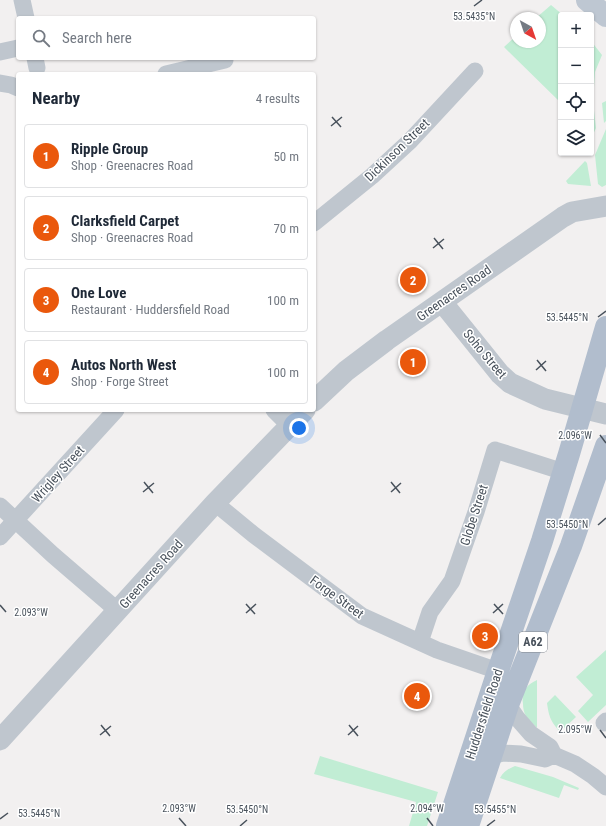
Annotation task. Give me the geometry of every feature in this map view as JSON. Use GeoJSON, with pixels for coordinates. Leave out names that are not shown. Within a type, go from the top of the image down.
{"type":"FeatureCollection","features":[{"type":"Feature","properties":{"kind":"main road"},"geometry":{"type":"LineString","coordinates":[[587,0],[606,16]]}},
{"type":"Feature","properties":{"kind":"main road","name":"Huddersfield Road"},"geometry":{"type":"LineString","coordinates":[[447,826],[542,541],[564,472],[606,328]]}},
{"type":"Feature","properties":{"kind":"main road","name":"Huddersfield Road"},"geometry":{"type":"LineString","coordinates":[[468,826],[508,705],[571,546],[606,446]]}},
{"type":"Feature","properties":{"kind":"street"},"geometry":{"type":"LineString","coordinates":[[22,0],[26,16]]}},
{"type":"Feature","properties":{"kind":"street"},"geometry":{"type":"LineString","coordinates":[[0,52],[16,48]]}},
{"type":"Feature","properties":{"kind":"street"},"geometry":{"type":"LineString","coordinates":[[174,72],[225,60]]}},
{"type":"Feature","properties":{"kind":"street","name":"Dickinson Street"},"geometry":{"type":"LineString","coordinates":[[316,221],[372,176],[410,141],[475,71]]}},
{"type":"Feature","properties":{"kind":"street"},"geometry":{"type":"LineString","coordinates":[[0,82],[16,87]]}},
{"type":"Feature","properties":{"kind":"street","name":"Greenacres Road"},"geometry":{"type":"LineString","coordinates":[[316,399],[346,371],[386,340],[563,217],[572,212],[606,206]]}},
{"type":"Feature","properties":{"kind":"street","name":"Soho Street"},"geometry":{"type":"LineString","coordinates":[[442,302],[500,374],[510,383],[545,399],[606,414]]}},
{"type":"Feature","properties":{"kind":"street","name":"Wrigley Street"},"geometry":{"type":"LineString","coordinates":[[0,537],[114,412]]}},
{"type":"Feature","properties":{"kind":"street"},"geometry":{"type":"LineString","coordinates":[[276,412],[289,425]]}},
{"type":"Feature","properties":{"kind":"street","name":"Greenacres Road"},"geometry":{"type":"LineString","coordinates":[[0,740],[215,503],[303,412]]}},
{"type":"Feature","properties":{"kind":"street","name":"Globe Street"},"geometry":{"type":"LineString","coordinates":[[420,642],[430,612],[452,581],[476,512],[495,450],[564,472]]}},
{"type":"Feature","properties":{"kind":"street","name":"Forge Street"},"geometry":{"type":"LineString","coordinates":[[215,503],[254,535],[362,616],[437,650],[498,671]]}},
{"type":"Feature","properties":{"kind":"street"},"geometry":{"type":"LineString","coordinates":[[0,506],[53,555],[118,611]]}},
{"type":"Feature","properties":{"kind":"street"},"geometry":{"type":"LineString","coordinates":[[508,705],[531,734],[550,747],[554,755],[575,764],[606,787]]}},
{"type":"Feature","properties":{"kind":"street"},"geometry":{"type":"LineString","coordinates":[[491,756],[503,753],[521,754],[545,759],[554,755]]}},
{"type":"Feature","properties":{"kind":"green space"},"geometry":{"type":"Polygon","coordinates":[[[551,5],[559,12],[558,12],[558,100],[504,47],[510,42],[510,48],[546,48],[546,12],[543,12],[551,5]]]}},
{"type":"Feature","properties":{"kind":"green space"},"geometry":{"type":"Polygon","coordinates":[[[594,45],[602,55],[595,72],[594,87],[594,45]]]}},
{"type":"Feature","properties":{"kind":"green space"},"geometry":{"type":"Polygon","coordinates":[[[606,101],[606,121],[604,123],[602,103],[606,101]]]}},
{"type":"Feature","properties":{"kind":"green space"},"geometry":{"type":"Polygon","coordinates":[[[594,111],[596,128],[594,132],[594,111]]]}},
{"type":"Feature","properties":{"kind":"green space"},"geometry":{"type":"Polygon","coordinates":[[[606,129],[606,185],[602,187],[598,184],[595,155],[606,129]]]}},
{"type":"Feature","properties":{"kind":"green space"},"geometry":{"type":"Polygon","coordinates":[[[585,161],[587,163],[591,186],[568,184],[566,181],[585,161]]]}},
{"type":"Feature","properties":{"kind":"green space"},"geometry":{"type":"Polygon","coordinates":[[[606,650],[606,705],[588,722],[578,711],[593,695],[576,677],[606,650]]]}},
{"type":"Feature","properties":{"kind":"green space"},"geometry":{"type":"Polygon","coordinates":[[[537,680],[537,728],[525,715],[523,709],[523,696],[525,689],[537,680]]]}},
{"type":"Feature","properties":{"kind":"green space"},"geometry":{"type":"Polygon","coordinates":[[[555,695],[576,717],[560,732],[551,719],[547,703],[555,695]]]}},
{"type":"Feature","properties":{"kind":"green space"},"geometry":{"type":"Polygon","coordinates":[[[320,756],[438,792],[427,826],[409,826],[416,802],[314,774],[320,756]]]}},
{"type":"Feature","properties":{"kind":"green space"},"geometry":{"type":"Polygon","coordinates":[[[515,766],[553,777],[579,788],[578,790],[564,785],[559,798],[500,778],[506,770],[515,766]]]}},
{"type":"Feature","properties":{"kind":"place","name":"Clarksfield Carpet"},"geometry":{"type":"Point","coordinates":[413,280]}},
{"type":"Feature","properties":{"kind":"place","name":"Ripple Group"},"geometry":{"type":"Point","coordinates":[413,362]}},
{"type":"Feature","properties":{"kind":"place","name":"One Love"},"geometry":{"type":"Point","coordinates":[485,636]}},
{"type":"Feature","properties":{"kind":"place","name":"Autos North West"},"geometry":{"type":"Point","coordinates":[417,696]}}]}
